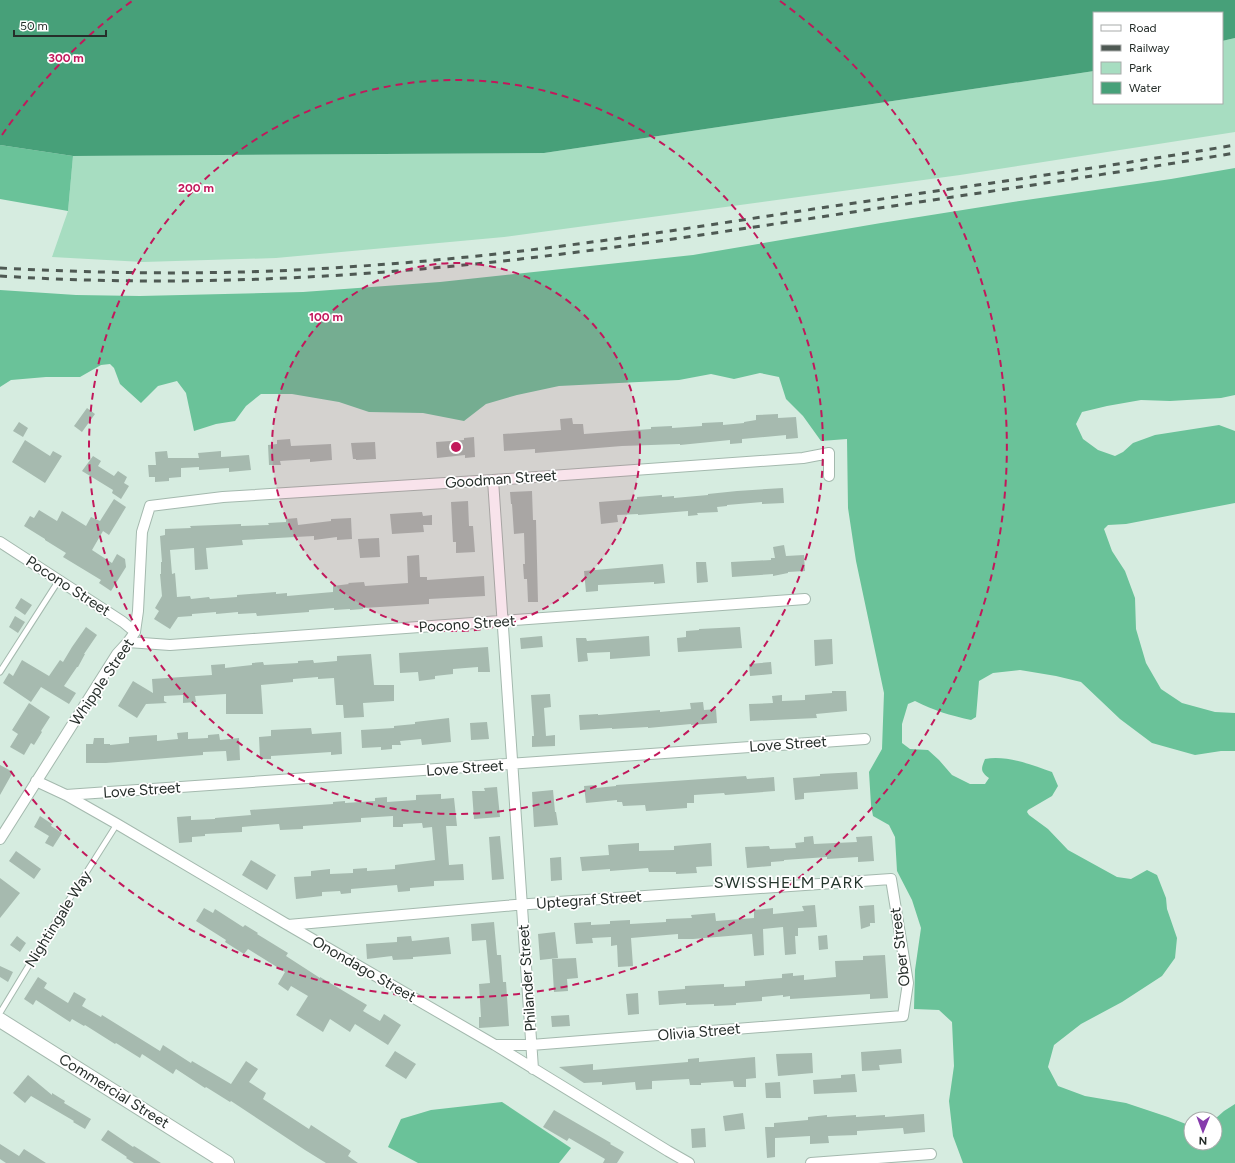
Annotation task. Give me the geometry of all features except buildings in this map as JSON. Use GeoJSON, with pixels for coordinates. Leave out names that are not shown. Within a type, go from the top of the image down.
{"type":"FeatureCollection","features":[{"type":"Feature","properties":{"kind":"main road","name":"Commercial Street"},"geometry":{"type":"LineString","coordinates":[[0,1020],[227,1163]]}},
{"type":"Feature","properties":{"kind":"street","name":"Goodman Street"},"geometry":{"type":"LineString","coordinates":[[150,506],[223,497],[803,458],[830,453],[829,476]]}},
{"type":"Feature","properties":{"kind":"street","name":"Philander Street"},"geometry":{"type":"LineString","coordinates":[[493,480],[531,1045],[534,1069]]}},
{"type":"Feature","properties":{"kind":"street","name":"Whipple Street"},"geometry":{"type":"LineString","coordinates":[[0,839],[117,654],[135,632],[138,611],[142,532],[150,506]]}},
{"type":"Feature","properties":{"kind":"street","name":"Pocono Street"},"geometry":{"type":"LineString","coordinates":[[0,542],[123,622],[135,632]]}},
{"type":"Feature","properties":{"kind":"street","name":"Pocono Street"},"geometry":{"type":"LineString","coordinates":[[128,642],[170,646],[805,599]]}},
{"type":"Feature","properties":{"kind":"street","name":"Love Street"},"geometry":{"type":"LineString","coordinates":[[66,795],[865,739]]}},
{"type":"Feature","properties":{"kind":"street","name":"Onondago Street"},"geometry":{"type":"LineString","coordinates":[[36,781],[66,795],[117,824],[495,1045],[668,1152],[689,1163]]}},
{"type":"Feature","properties":{"kind":"street","name":"Uptegraf Street"},"geometry":{"type":"LineString","coordinates":[[288,925],[522,904],[891,879]]}},
{"type":"Feature","properties":{"kind":"street","name":"Ober Street"},"geometry":{"type":"LineString","coordinates":[[891,879],[908,983],[903,1016]]}},
{"type":"Feature","properties":{"kind":"street","name":"Olivia Street"},"geometry":{"type":"LineString","coordinates":[[495,1045],[531,1045],[903,1016]]}},
{"type":"Feature","properties":{"kind":"street"},"geometry":{"type":"LineString","coordinates":[[811,1163],[931,1154]]}},
{"type":"Feature","properties":{"kind":"lane"},"geometry":{"type":"LineString","coordinates":[[0,672],[59,580]]}},
{"type":"Feature","properties":{"kind":"lane","name":"Nightingale Way"},"geometry":{"type":"LineString","coordinates":[[0,1013],[117,824]]}},
{"type":"Feature","properties":{"kind":"green space"},"geometry":{"type":"Polygon","coordinates":[[[1235,38],[1235,132],[960,175],[504,237],[276,258],[143,262],[52,257],[68,211],[73,156],[544,153],[1093,71],[1093,104],[1223,104],[1223,41],[1235,38]]]}},
{"type":"Feature","properties":{"kind":"shaded area"},"geometry":{"type":"Polygon","coordinates":[[[0,145],[73,156],[68,211],[0,199],[0,145]]]}},
{"type":"Feature","properties":{"kind":"shaded area"},"geometry":{"type":"Polygon","coordinates":[[[1235,168],[1235,395],[1221,398],[1170,401],[1141,400],[1107,406],[1082,412],[1076,424],[1083,439],[1098,450],[1115,456],[1123,452],[1133,443],[1155,435],[1219,425],[1235,431],[1235,503],[1126,524],[1108,525],[1104,529],[1112,551],[1125,571],[1135,598],[1136,629],[1146,663],[1161,689],[1182,703],[1215,712],[1235,713],[1235,751],[1221,751],[1195,755],[1152,743],[1120,719],[1081,682],[1020,670],[993,673],[979,681],[976,717],[971,720],[942,712],[915,701],[908,704],[902,724],[902,743],[910,749],[928,750],[952,775],[970,784],[985,784],[989,778],[982,770],[985,759],[1002,758],[1028,764],[1052,772],[1058,786],[1052,796],[1028,810],[1027,812],[1029,815],[1048,829],[1068,850],[1117,877],[1131,879],[1147,870],[1157,875],[1166,898],[1167,909],[1177,938],[1175,958],[1162,976],[1122,1002],[1081,1024],[1054,1045],[1048,1067],[1058,1086],[1085,1096],[1126,1103],[1183,1123],[1183,1151],[1223,1151],[1223,1112],[1235,1104],[1235,1163],[963,1163],[953,1136],[949,1101],[954,1066],[952,1022],[939,1010],[914,1009],[915,970],[921,928],[912,900],[897,871],[895,837],[889,825],[873,816],[871,805],[869,772],[882,749],[884,693],[856,561],[848,508],[847,439],[821,441],[803,416],[786,399],[779,377],[760,373],[734,379],[711,374],[679,380],[559,386],[517,395],[486,404],[464,421],[423,413],[369,412],[339,402],[292,394],[261,394],[246,406],[235,421],[216,424],[194,431],[186,393],[177,381],[158,386],[141,403],[120,384],[114,368],[110,364],[101,365],[80,377],[46,377],[11,380],[0,387],[0,290],[76,295],[140,296],[303,292],[440,282],[693,255],[1013,202],[1235,168]]]}},
{"type":"Feature","properties":{"kind":"shaded area"},"geometry":{"type":"Polygon","coordinates":[[[502,1102],[571,1148],[559,1163],[418,1163],[388,1147],[401,1119],[431,1110],[502,1102]]]}},
{"type":"Feature","properties":{"kind":"water"},"geometry":{"type":"Polygon","coordinates":[[[0,0],[1235,0],[1235,38],[1223,41],[1223,12],[1093,12],[1093,71],[544,153],[73,156],[0,145],[0,0]]]}},
{"type":"Feature","properties":{"kind":"railway"},"geometry":{"type":"LineString","coordinates":[[0,268],[83,272],[207,273],[406,263],[530,250],[642,235],[1235,145]]}},
{"type":"Feature","properties":{"kind":"railway"},"geometry":{"type":"LineString","coordinates":[[0,276],[128,281],[192,281],[320,276],[448,267],[670,240],[1082,178],[1235,153]]}},
{"type":"Feature","properties":{"kind":"district","name":"SWISSHELM PARK"},"geometry":{"type":"Point","coordinates":[789,882]}}]}
